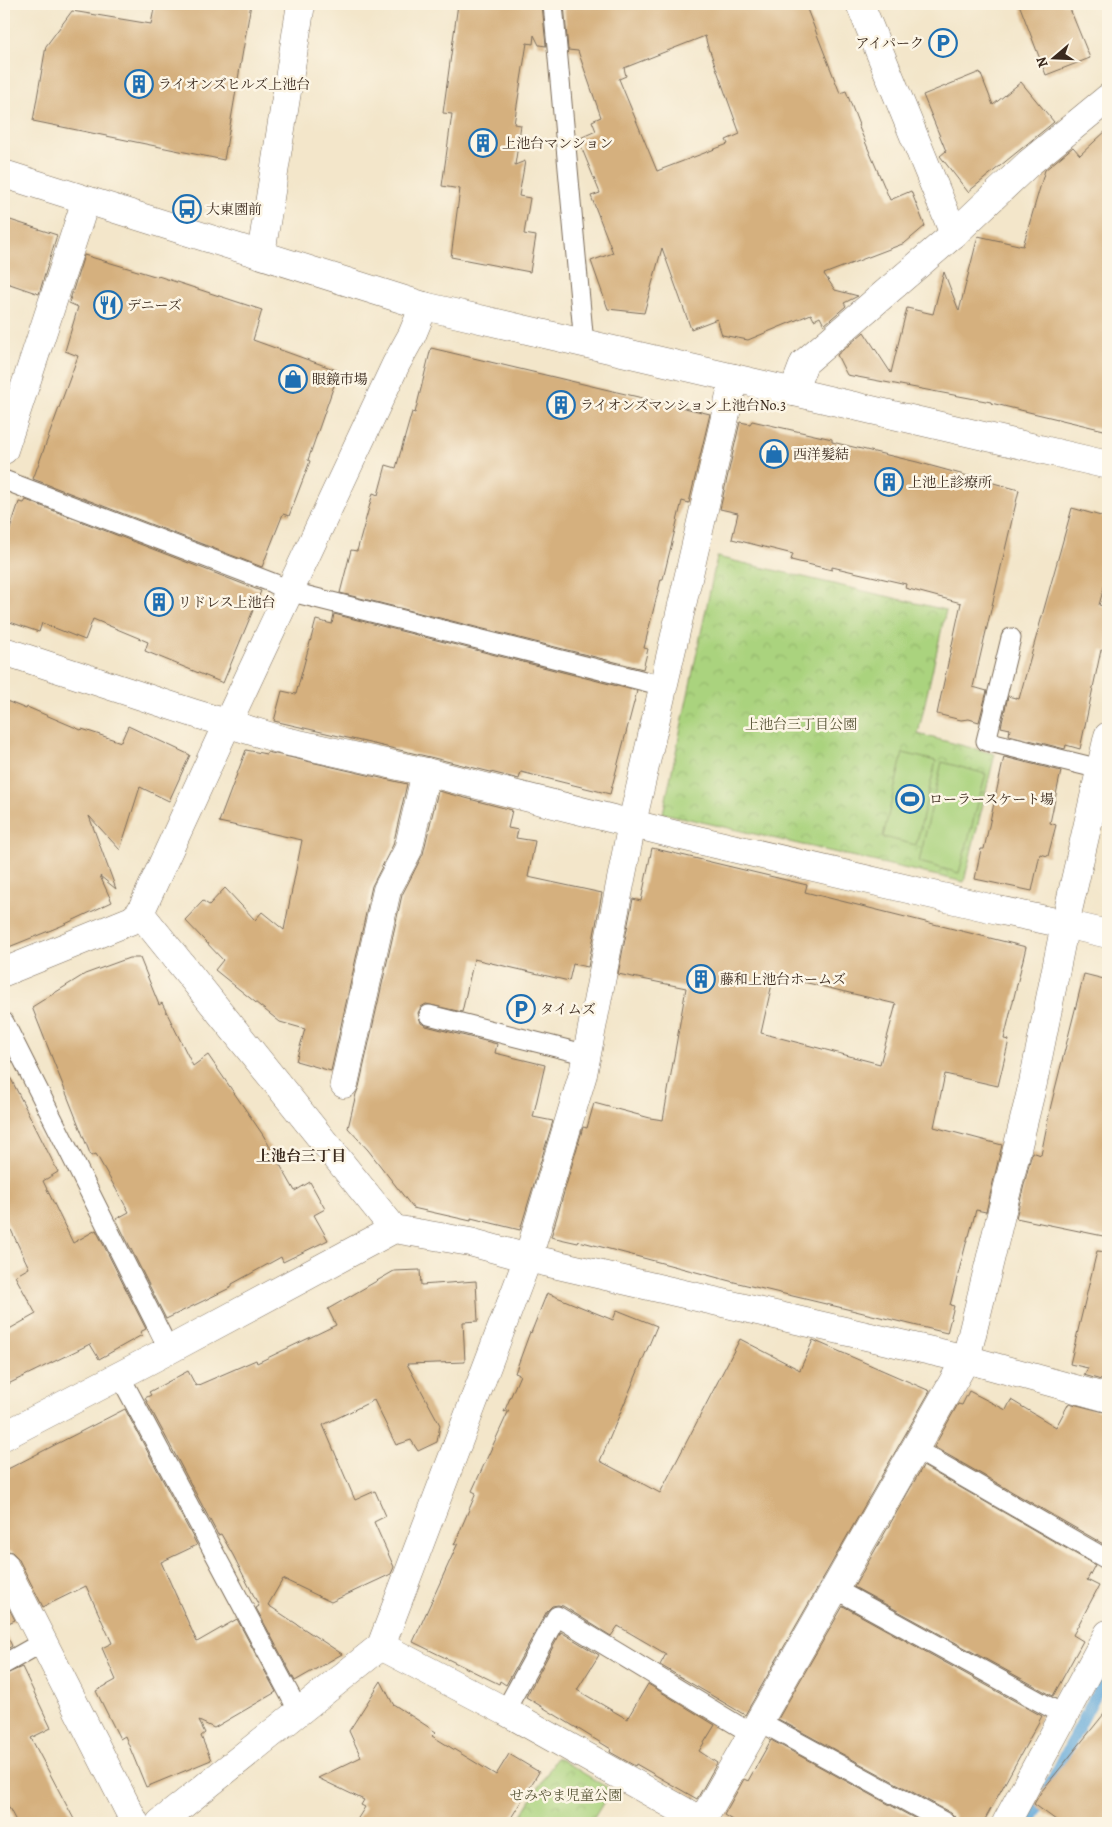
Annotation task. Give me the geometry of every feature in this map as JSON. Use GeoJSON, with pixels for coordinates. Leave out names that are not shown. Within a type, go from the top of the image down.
{"type":"FeatureCollection","features":[{"type":"Feature","properties":{"kind":"street"},"geometry":{"type":"LineString","coordinates":[[260,254],[301,4]]}},
{"type":"Feature","properties":{"kind":"street"},"geometry":{"type":"LineString","coordinates":[[860,4],[954,234]]}},
{"type":"Feature","properties":{"kind":"street"},"geometry":{"type":"LineString","coordinates":[[793,392],[804,363],[954,234],[1029,164],[1108,98]]}},
{"type":"Feature","properties":{"kind":"street"},"geometry":{"type":"LineString","coordinates":[[4,174],[424,306],[1108,464]]}},
{"type":"Feature","properties":{"kind":"street"},"geometry":{"type":"LineString","coordinates":[[4,450],[86,200]]}},
{"type":"Feature","properties":{"kind":"street"},"geometry":{"type":"LineString","coordinates":[[4,972],[132,920],[140,913],[288,591],[396,364],[412,335],[424,306]]}},
{"type":"Feature","properties":{"kind":"street"},"geometry":{"type":"LineString","coordinates":[[160,1823],[381,1646],[528,1258],[588,1055],[632,823],[734,378]]}},
{"type":"Feature","properties":{"kind":"street"},"geometry":{"type":"LineString","coordinates":[[4,651],[285,741],[426,772],[998,910],[1108,934]]}},
{"type":"Feature","properties":{"kind":"street"},"geometry":{"type":"LineString","coordinates":[[381,1646],[505,1711],[703,1823],[966,1359],[1033,1083],[1065,924],[1102,779],[1108,736]]}},
{"type":"Feature","properties":{"kind":"street"},"geometry":{"type":"LineString","coordinates":[[344,1084],[387,890],[408,850],[426,772]]}},
{"type":"Feature","properties":{"kind":"street"},"geometry":{"type":"LineString","coordinates":[[140,913],[394,1229]]}},
{"type":"Feature","properties":{"kind":"street"},"geometry":{"type":"LineString","coordinates":[[4,1436],[394,1229],[470,1242],[528,1258],[966,1359],[1108,1398]]}},
{"type":"Feature","properties":{"kind":"street"},"geometry":{"type":"LineString","coordinates":[[4,1565],[135,1823]]}},
{"type":"Feature","properties":{"kind":"street"},"geometry":{"type":"LineString","coordinates":[[1006,1823],[1108,1634]]}},
{"type":"Feature","properties":{"kind":"lane"},"geometry":{"type":"LineString","coordinates":[[553,4],[584,344]]}},
{"type":"Feature","properties":{"kind":"lane"},"geometry":{"type":"LineString","coordinates":[[4,480],[288,591],[664,686]]}},
{"type":"Feature","properties":{"kind":"lane"},"geometry":{"type":"LineString","coordinates":[[1011,638],[986,741],[1102,779]]}},
{"type":"Feature","properties":{"kind":"lane"},"geometry":{"type":"LineString","coordinates":[[429,1014],[588,1055]]}},
{"type":"Feature","properties":{"kind":"lane"},"geometry":{"type":"LineString","coordinates":[[4,1022],[169,1350]]}},
{"type":"Feature","properties":{"kind":"lane"},"geometry":{"type":"LineString","coordinates":[[120,1376],[299,1712]]}},
{"type":"Feature","properties":{"kind":"lane"},"geometry":{"type":"LineString","coordinates":[[915,1449],[1108,1560]]}},
{"type":"Feature","properties":{"kind":"lane"},"geometry":{"type":"LineString","coordinates":[[834,1590],[1064,1715]]}},
{"type":"Feature","properties":{"kind":"lane"},"geometry":{"type":"LineString","coordinates":[[505,1711],[557,1616],[756,1728],[946,1823]]}},
{"type":"Feature","properties":{"kind":"lane"},"geometry":{"type":"LineString","coordinates":[[4,1664],[43,1642]]}},
{"type":"Feature","properties":{"kind":"green space","name":"上池台三丁目公園"},"geometry":{"type":"Polygon","coordinates":[[[717,557],[946,610],[918,734],[995,754],[964,882],[663,813],[717,557]]]}},
{"type":"Feature","properties":{"kind":"green space","name":"ローラースケート場"},"geometry":{"type":"Polygon","coordinates":[[[903,753],[936,761],[916,845],[883,837],[903,753]]]}},
{"type":"Feature","properties":{"kind":"green space"},"geometry":{"type":"Polygon","coordinates":[[[942,762],[986,774],[959,873],[919,862],[942,762]]]}},
{"type":"Feature","properties":{"kind":"green space","name":"せみやま児童公園"},"geometry":{"type":"Polygon","coordinates":[[[557,1757],[611,1790],[591,1823],[517,1823],[557,1757]]]}},
{"type":"Feature","properties":{"kind":"building","name":"ライオンズヒルズ上池台"},"geometry":{"type":"Polygon","coordinates":[[[155,4],[251,4],[224,160],[33,121],[46,46],[72,11],[151,24],[155,4]]]}},
{"type":"Feature","properties":{"kind":"building","name":"上池台マンション"},"geometry":{"type":"Polygon","coordinates":[[[458,4],[542,4],[546,46],[539,45],[534,35],[533,44],[527,43],[514,124],[521,125],[515,165],[525,161],[519,196],[530,198],[524,234],[536,236],[530,272],[451,257],[460,189],[442,186],[452,114],[443,113],[458,4]]]}},
{"type":"Feature","properties":{"kind":"building"},"geometry":{"type":"Polygon","coordinates":[[[564,4],[805,4],[840,93],[846,91],[858,125],[890,200],[911,191],[925,226],[905,243],[824,274],[835,290],[858,296],[844,303],[846,306],[824,325],[820,317],[814,320],[811,314],[748,340],[722,335],[717,319],[691,329],[662,248],[644,313],[608,309],[591,261],[613,253],[591,196],[600,193],[578,139],[596,131],[592,121],[601,117],[578,51],[568,50],[564,4]],[[705,36],[624,68],[626,76],[619,79],[657,171],[728,144],[726,140],[740,134],[705,36]]]}},
{"type":"Feature","properties":{"kind":"building"},"geometry":{"type":"Polygon","coordinates":[[[1019,4],[1068,4],[1090,58],[1046,75],[1019,4]]]}},
{"type":"Feature","properties":{"kind":"building"},"geometry":{"type":"Polygon","coordinates":[[[980,72],[993,105],[1021,82],[1054,122],[968,192],[940,156],[946,151],[923,95],[980,72]]]}},
{"type":"Feature","properties":{"kind":"building"},"geometry":{"type":"Polygon","coordinates":[[[1108,129],[1108,431],[991,402],[847,375],[837,355],[864,332],[891,373],[907,308],[933,314],[944,272],[959,311],[978,236],[1023,246],[1045,170],[1073,147],[1080,155],[1108,129]]]}},
{"type":"Feature","properties":{"kind":"building"},"geometry":{"type":"Polygon","coordinates":[[[4,218],[57,235],[39,294],[4,282],[4,218]]]}},
{"type":"Feature","properties":{"kind":"building"},"geometry":{"type":"Polygon","coordinates":[[[84,255],[158,276],[262,310],[253,340],[339,371],[308,460],[310,461],[289,516],[283,514],[262,567],[33,479],[78,356],[65,351],[78,307],[69,303],[84,255]]]}},
{"type":"Feature","properties":{"kind":"building"},"geometry":{"type":"Polygon","coordinates":[[[431,348],[710,414],[689,503],[682,501],[663,579],[661,579],[644,648],[648,649],[643,669],[340,593],[351,550],[357,551],[373,493],[378,495],[386,465],[396,468],[412,412],[415,413],[431,348]]]}},
{"type":"Feature","properties":{"kind":"building"},"geometry":{"type":"Polygon","coordinates":[[[752,421],[832,439],[832,442],[917,462],[1019,490],[973,687],[987,691],[979,722],[937,714],[961,603],[905,588],[906,584],[832,567],[832,570],[791,560],[793,554],[732,539],[738,513],[720,509],[740,422],[750,424],[752,421]]]}},
{"type":"Feature","properties":{"kind":"building","name":"リドレス上池台"},"geometry":{"type":"Polygon","coordinates":[[[26,500],[261,591],[223,683],[145,651],[148,642],[93,619],[85,640],[42,623],[39,632],[4,620],[4,547],[19,502],[24,503],[26,500]]]}},
{"type":"Feature","properties":{"kind":"building"},"geometry":{"type":"Polygon","coordinates":[[[1072,508],[1108,518],[1108,573],[1099,605],[1108,607],[1108,652],[1101,650],[1080,749],[1066,745],[1065,749],[1009,735],[1010,729],[1001,727],[1008,696],[1019,699],[1072,508]]]}},
{"type":"Feature","properties":{"kind":"building"},"geometry":{"type":"Polygon","coordinates":[[[334,614],[637,691],[610,794],[521,772],[519,779],[274,721],[282,691],[296,694],[316,620],[332,624],[334,614]]]}},
{"type":"Feature","properties":{"kind":"building"},"geometry":{"type":"Polygon","coordinates":[[[4,700],[26,709],[27,707],[81,730],[121,742],[128,726],[190,755],[169,801],[140,787],[120,850],[89,816],[116,889],[100,876],[112,902],[61,926],[4,949],[4,700]]]}},
{"type":"Feature","properties":{"kind":"building"},"geometry":{"type":"Polygon","coordinates":[[[246,750],[266,754],[267,752],[407,784],[393,845],[372,886],[331,1071],[296,1061],[305,1029],[280,1022],[215,970],[223,960],[185,920],[203,901],[209,905],[225,888],[255,920],[262,912],[284,930],[302,840],[219,822],[246,750]]]}},
{"type":"Feature","properties":{"kind":"building"},"geometry":{"type":"Polygon","coordinates":[[[1004,757],[1061,771],[1050,823],[1056,825],[1048,856],[1040,854],[1032,891],[975,879],[981,849],[984,849],[1004,757]]]}},
{"type":"Feature","properties":{"kind":"building"},"geometry":{"type":"Polygon","coordinates":[[[438,791],[512,810],[508,828],[518,830],[516,838],[535,841],[528,877],[602,893],[588,967],[573,964],[569,981],[474,959],[462,1012],[426,1004],[421,1007],[418,1013],[421,1023],[426,1026],[497,1044],[495,1053],[545,1065],[533,1117],[553,1121],[520,1230],[471,1218],[471,1221],[413,1208],[368,1150],[348,1128],[402,895],[423,854],[438,791]]]}},
{"type":"Feature","properties":{"kind":"building"},"geometry":{"type":"Polygon","coordinates":[[[652,848],[807,885],[805,892],[1026,947],[1004,1039],[1009,1040],[998,1086],[945,1074],[934,1127],[1002,1145],[986,1212],[976,1210],[968,1236],[950,1305],[954,1306],[947,1333],[730,1281],[579,1241],[578,1243],[551,1237],[583,1127],[587,1128],[594,1103],[663,1120],[686,988],[618,974],[633,899],[641,901],[652,848]],[[774,975],[761,1033],[880,1064],[896,1004],[774,975]]]}},
{"type":"Feature","properties":{"kind":"building"},"geometry":{"type":"Polygon","coordinates":[[[129,958],[140,958],[159,1005],[162,1003],[193,1066],[208,1055],[263,1135],[295,1191],[310,1182],[325,1209],[314,1215],[328,1240],[283,1262],[281,1257],[232,1284],[232,1287],[166,1319],[116,1219],[129,1212],[96,1154],[91,1156],[32,1007],[85,974],[129,958]]]}},
{"type":"Feature","properties":{"kind":"building"},"geometry":{"type":"Polygon","coordinates":[[[1084,974],[1108,980],[1108,1237],[1016,1218],[1032,1152],[1041,1155],[1051,1105],[1084,974]]]}},
{"type":"Feature","properties":{"kind":"building"},"geometry":{"type":"Polygon","coordinates":[[[4,1065],[58,1172],[43,1181],[73,1243],[96,1230],[146,1329],[140,1332],[142,1335],[99,1359],[90,1344],[4,1386],[4,1332],[36,1314],[15,1276],[29,1268],[4,1215],[4,1065]]]}},
{"type":"Feature","properties":{"kind":"building"},"geometry":{"type":"Polygon","coordinates":[[[1097,1251],[1108,1252],[1108,1382],[1084,1375],[1088,1368],[1070,1364],[1097,1251]]]}},
{"type":"Feature","properties":{"kind":"building"},"geometry":{"type":"Polygon","coordinates":[[[420,1270],[421,1285],[476,1281],[478,1321],[463,1322],[465,1362],[407,1364],[440,1425],[437,1442],[418,1451],[411,1440],[396,1445],[374,1400],[323,1425],[355,1500],[375,1491],[386,1516],[374,1522],[394,1567],[391,1574],[331,1602],[283,1579],[268,1605],[342,1654],[295,1681],[256,1608],[259,1606],[233,1555],[221,1534],[218,1535],[145,1398],[151,1395],[149,1392],[188,1371],[196,1386],[256,1360],[257,1363],[336,1325],[328,1309],[394,1271],[420,1270]]]}},
{"type":"Feature","properties":{"kind":"building"},"geometry":{"type":"Polygon","coordinates":[[[547,1293],[613,1320],[617,1310],[657,1326],[600,1461],[660,1493],[740,1339],[800,1370],[813,1340],[930,1391],[745,1715],[660,1665],[666,1654],[618,1626],[611,1636],[563,1606],[552,1606],[547,1611],[506,1685],[500,1681],[499,1684],[413,1642],[458,1543],[454,1545],[476,1493],[472,1491],[509,1410],[504,1412],[520,1375],[515,1373],[547,1293]]]}},
{"type":"Feature","properties":{"kind":"building"},"geometry":{"type":"Polygon","coordinates":[[[969,1391],[1006,1410],[1011,1400],[1056,1427],[1069,1403],[1108,1413],[1108,1539],[1105,1545],[934,1447],[958,1404],[962,1405],[969,1391]]]}},
{"type":"Feature","properties":{"kind":"building"},"geometry":{"type":"Polygon","coordinates":[[[125,1409],[197,1545],[161,1562],[197,1642],[237,1619],[276,1692],[214,1728],[199,1721],[205,1733],[201,1736],[211,1760],[146,1787],[125,1736],[120,1739],[96,1691],[116,1680],[102,1648],[112,1643],[86,1586],[43,1607],[18,1558],[12,1552],[4,1550],[4,1471],[125,1409]]]}},
{"type":"Feature","properties":{"kind":"building"},"geometry":{"type":"Polygon","coordinates":[[[923,1466],[1095,1565],[1087,1580],[1099,1586],[1073,1635],[1083,1641],[1053,1696],[854,1587],[923,1466]]]}},
{"type":"Feature","properties":{"kind":"building"},"geometry":{"type":"Polygon","coordinates":[[[4,1599],[15,1620],[4,1625],[4,1599]]]}},
{"type":"Feature","properties":{"kind":"building"},"geometry":{"type":"Polygon","coordinates":[[[843,1606],[1042,1716],[983,1823],[957,1823],[956,1818],[951,1813],[778,1719],[843,1606]]]}},
{"type":"Feature","properties":{"kind":"building"},"geometry":{"type":"Polygon","coordinates":[[[4,1629],[12,1646],[4,1651],[4,1629]]]}},
{"type":"Feature","properties":{"kind":"building"},"geometry":{"type":"Polygon","coordinates":[[[561,1632],[599,1655],[577,1690],[627,1719],[648,1684],[715,1725],[699,1751],[717,1763],[697,1799],[636,1764],[635,1766],[610,1752],[611,1749],[526,1697],[561,1632]]]}},
{"type":"Feature","properties":{"kind":"building"},"geometry":{"type":"Polygon","coordinates":[[[22,1667],[51,1728],[31,1738],[76,1823],[17,1823],[4,1798],[4,1675],[22,1667]]]}},
{"type":"Feature","properties":{"kind":"building"},"geometry":{"type":"Polygon","coordinates":[[[381,1681],[393,1704],[436,1732],[432,1736],[496,1775],[509,1754],[539,1772],[508,1823],[355,1823],[365,1807],[361,1805],[364,1800],[318,1778],[361,1757],[349,1731],[381,1681]]]}},
{"type":"Feature","properties":{"kind":"building"},"geometry":{"type":"Polygon","coordinates":[[[1108,1709],[1108,1823],[1060,1823],[1034,1804],[1041,1792],[1108,1709]]]}},
{"type":"Feature","properties":{"kind":"building"},"geometry":{"type":"Polygon","coordinates":[[[771,1740],[923,1823],[737,1823],[724,1815],[744,1779],[748,1781],[771,1740]]]}},
{"type":"Feature","properties":{"kind":"waterway"},"geometry":{"type":"LineString","coordinates":[[1030,1823],[1108,1671]]}},
{"type":"Feature","properties":{"kind":"place","name":"アイパーク"},"geometry":{"type":"Point","coordinates":[943,43]}},
{"type":"Feature","properties":{"kind":"place","name":"ライオンズヒルズ上池台"},"geometry":{"type":"Point","coordinates":[139,84]}},
{"type":"Feature","properties":{"kind":"place","name":"上池台マンション"},"geometry":{"type":"Point","coordinates":[483,143]}},
{"type":"Feature","properties":{"kind":"place","name":"大東園前"},"geometry":{"type":"Point","coordinates":[187,209]}},
{"type":"Feature","properties":{"kind":"place","name":"デニーズ"},"geometry":{"type":"Point","coordinates":[108,305]}},
{"type":"Feature","properties":{"kind":"place","name":"眼鏡市場"},"geometry":{"type":"Point","coordinates":[293,379]}},
{"type":"Feature","properties":{"kind":"place","name":"ライオンズマンション上池台No.3"},"geometry":{"type":"Point","coordinates":[561,405]}},
{"type":"Feature","properties":{"kind":"place","name":"西洋髪結"},"geometry":{"type":"Point","coordinates":[774,454]}},
{"type":"Feature","properties":{"kind":"place","name":"上池上診療所"},"geometry":{"type":"Point","coordinates":[889,482]}},
{"type":"Feature","properties":{"kind":"place","name":"リドレス上池台"},"geometry":{"type":"Point","coordinates":[159,602]}},
{"type":"Feature","properties":{"kind":"place","name":"ローラースケート場"},"geometry":{"type":"Point","coordinates":[910,799]}},
{"type":"Feature","properties":{"kind":"place","name":"藤和上池台ホームズ"},"geometry":{"type":"Point","coordinates":[701,979]}},
{"type":"Feature","properties":{"kind":"place","name":"タイムズ"},"geometry":{"type":"Point","coordinates":[521,1009]}},
{"type":"Feature","properties":{"kind":"district","name":"上池台三丁目"},"geometry":{"type":"Point","coordinates":[301,1156]}}]}
